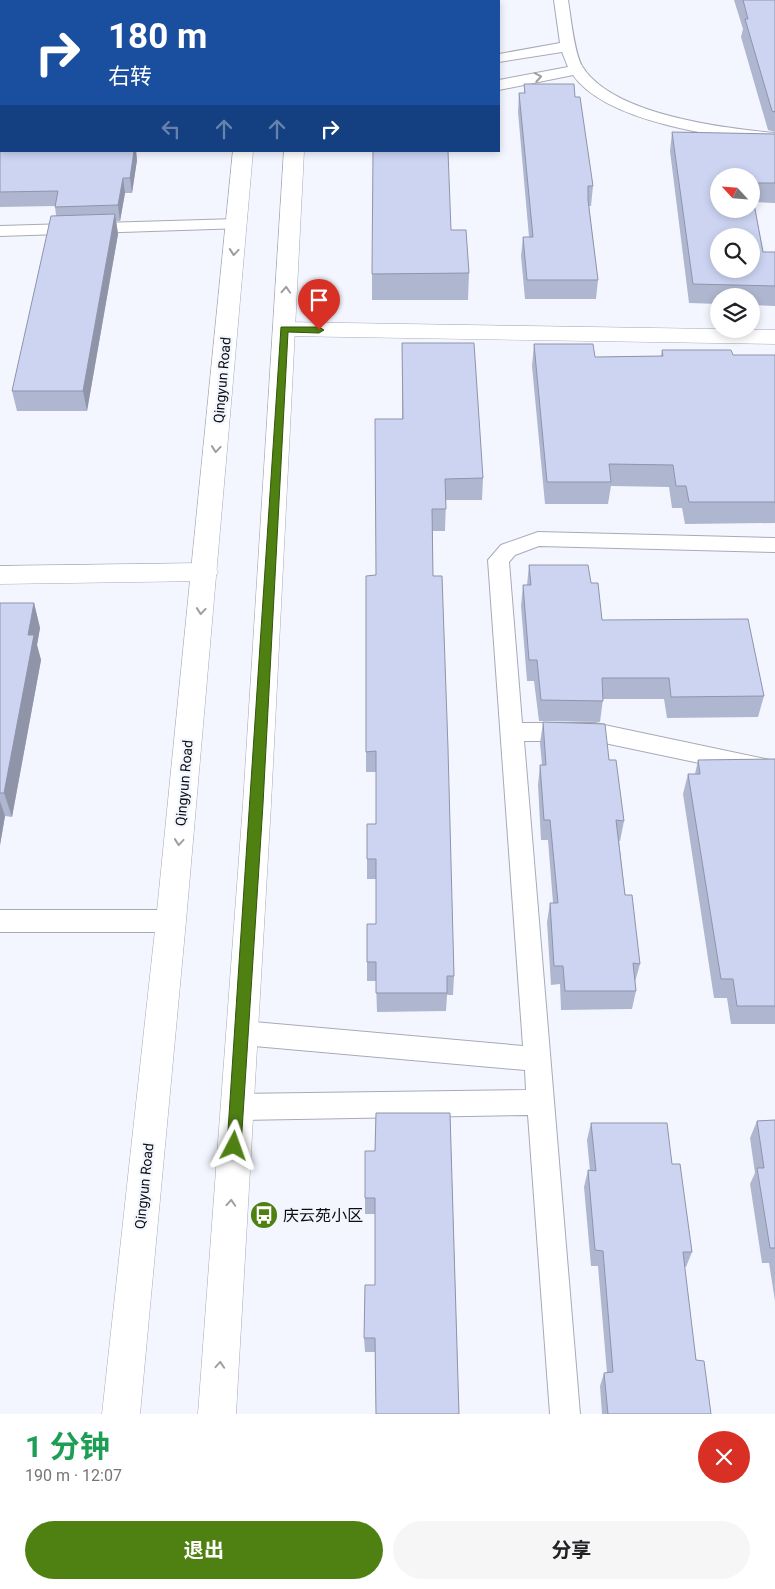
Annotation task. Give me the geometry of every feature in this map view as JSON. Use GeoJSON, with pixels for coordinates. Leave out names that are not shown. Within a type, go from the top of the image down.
{"type":"FeatureCollection","features":[{"type":"Feature","properties":{"kind":"main road","name":"Qingyun Road"},"geometry":{"type":"LineString","coordinates":[[121,1414],[205,572],[243,152]]}},
{"type":"Feature","properties":{"kind":"main road"},"geometry":{"type":"LineString","coordinates":[[216,1414],[242,1033],[294,152]]}},
{"type":"Feature","properties":{"kind":"main road"},"geometry":{"type":"LineString","coordinates":[[284,330],[775,337]]}},
{"type":"Feature","properties":{"kind":"main road"},"geometry":{"type":"LineString","coordinates":[[0,575],[205,572]]}},
{"type":"Feature","properties":{"kind":"lane"},"geometry":{"type":"LineString","coordinates":[[561,0],[573,65],[602,93],[649,115],[724,132],[775,138]]}},
{"type":"Feature","properties":{"kind":"lane"},"geometry":{"type":"LineString","coordinates":[[500,58],[570,46]]}},
{"type":"Feature","properties":{"kind":"lane"},"geometry":{"type":"LineString","coordinates":[[500,84],[577,70]]}},
{"type":"Feature","properties":{"kind":"lane"},"geometry":{"type":"LineString","coordinates":[[0,231],[237,224]]}},
{"type":"Feature","properties":{"kind":"lane"},"geometry":{"type":"LineString","coordinates":[[565,1414],[498,560],[508,550],[538,539],[775,544]]}},
{"type":"Feature","properties":{"kind":"lane"},"geometry":{"type":"LineString","coordinates":[[512,732],[595,732],[775,770]]}},
{"type":"Feature","properties":{"kind":"lane"},"geometry":{"type":"LineString","coordinates":[[0,921],[171,921]]}},
{"type":"Feature","properties":{"kind":"lane"},"geometry":{"type":"LineString","coordinates":[[242,1033],[537,1059]]}},
{"type":"Feature","properties":{"kind":"lane"},"geometry":{"type":"LineString","coordinates":[[237,1107],[541,1102]]}},
{"type":"Feature","properties":{"kind":"building"},"geometry":{"type":"Polygon","coordinates":[[[743,0],[775,0],[775,112],[772,111],[745,19],[748,19],[743,0]]]}},
{"type":"Feature","properties":{"kind":"building"},"geometry":{"type":"Polygon","coordinates":[[[524,84],[574,84],[575,97],[580,97],[593,186],[588,186],[588,200],[598,280],[527,280],[523,237],[533,237],[519,93],[525,93],[524,84]]]}},
{"type":"Feature","properties":{"kind":"building"},"geometry":{"type":"Polygon","coordinates":[[[672,132],[775,134],[775,183],[760,183],[760,168],[710,168],[710,218],[757,218],[758,228],[710,228],[710,278],[760,278],[760,236],[763,252],[775,252],[775,286],[693,284],[672,132]]]}},
{"type":"Feature","properties":{"kind":"building"},"geometry":{"type":"Polygon","coordinates":[[[0,152],[134,152],[130,178],[123,178],[118,205],[55,207],[58,191],[0,192],[0,152]]]}},
{"type":"Feature","properties":{"kind":"building"},"geometry":{"type":"Polygon","coordinates":[[[373,152],[448,152],[451,230],[466,230],[469,273],[372,274],[373,152]]]}},
{"type":"Feature","properties":{"kind":"building"},"geometry":{"type":"Polygon","coordinates":[[[115,214],[83,391],[12,391],[51,216],[115,214]]]}},
{"type":"Feature","properties":{"kind":"building"},"geometry":{"type":"Polygon","coordinates":[[[402,343],[474,343],[483,478],[445,479],[446,509],[432,509],[433,576],[442,576],[448,748],[454,976],[447,976],[447,993],[376,993],[376,962],[367,962],[367,924],[376,924],[376,859],[367,859],[367,824],[376,824],[376,751],[366,752],[366,576],[376,575],[375,419],[403,419],[402,343]]]}},
{"type":"Feature","properties":{"kind":"building"},"geometry":{"type":"Polygon","coordinates":[[[534,344],[593,344],[595,357],[663,356],[662,350],[731,350],[733,355],[775,355],[775,502],[689,502],[686,486],[676,486],[673,465],[609,464],[611,482],[547,482],[534,344]]]}},
{"type":"Feature","properties":{"kind":"building"},"geometry":{"type":"Polygon","coordinates":[[[529,565],[588,565],[591,583],[598,583],[602,620],[748,619],[764,696],[671,697],[669,678],[602,678],[603,701],[541,700],[537,660],[529,660],[523,585],[531,585],[529,565]]]}},
{"type":"Feature","properties":{"kind":"building"},"geometry":{"type":"Polygon","coordinates":[[[0,603],[34,603],[28,635],[34,635],[4,793],[0,793],[0,603]]]}},
{"type":"Feature","properties":{"kind":"building"},"geometry":{"type":"Polygon","coordinates":[[[543,722],[605,724],[609,760],[616,760],[624,821],[616,820],[625,895],[632,895],[640,964],[633,963],[636,991],[565,991],[563,966],[554,966],[550,903],[558,903],[550,820],[544,820],[540,765],[546,765],[543,722]]]}},
{"type":"Feature","properties":{"kind":"building"},"geometry":{"type":"Polygon","coordinates":[[[775,759],[775,1006],[737,1006],[733,979],[721,979],[688,774],[700,774],[698,760],[775,759]]]}},
{"type":"Feature","properties":{"kind":"building"},"geometry":{"type":"Polygon","coordinates":[[[376,1113],[450,1113],[459,1414],[376,1414],[375,1338],[364,1338],[365,1285],[375,1285],[375,1198],[365,1198],[365,1151],[375,1151],[376,1113]]]}},
{"type":"Feature","properties":{"kind":"building"},"geometry":{"type":"Polygon","coordinates":[[[775,1120],[775,1248],[770,1248],[757,1168],[764,1168],[757,1121],[775,1120]]]}},
{"type":"Feature","properties":{"kind":"building"},"geometry":{"type":"Polygon","coordinates":[[[591,1123],[667,1123],[672,1164],[680,1164],[692,1252],[683,1252],[696,1360],[704,1361],[711,1414],[608,1414],[604,1373],[613,1372],[603,1251],[595,1250],[588,1170],[596,1171],[591,1123]]]}},
{"type":"Feature","properties":{"kind":"place","name":"庆云苑小区"},"geometry":{"type":"Point","coordinates":[264,1215]}},
{"type":"Feature","properties":{"kind":"route"},"geometry":{"type":"LineString","coordinates":[[234,1146],[257,804],[284,330],[319,330]]}}]}
